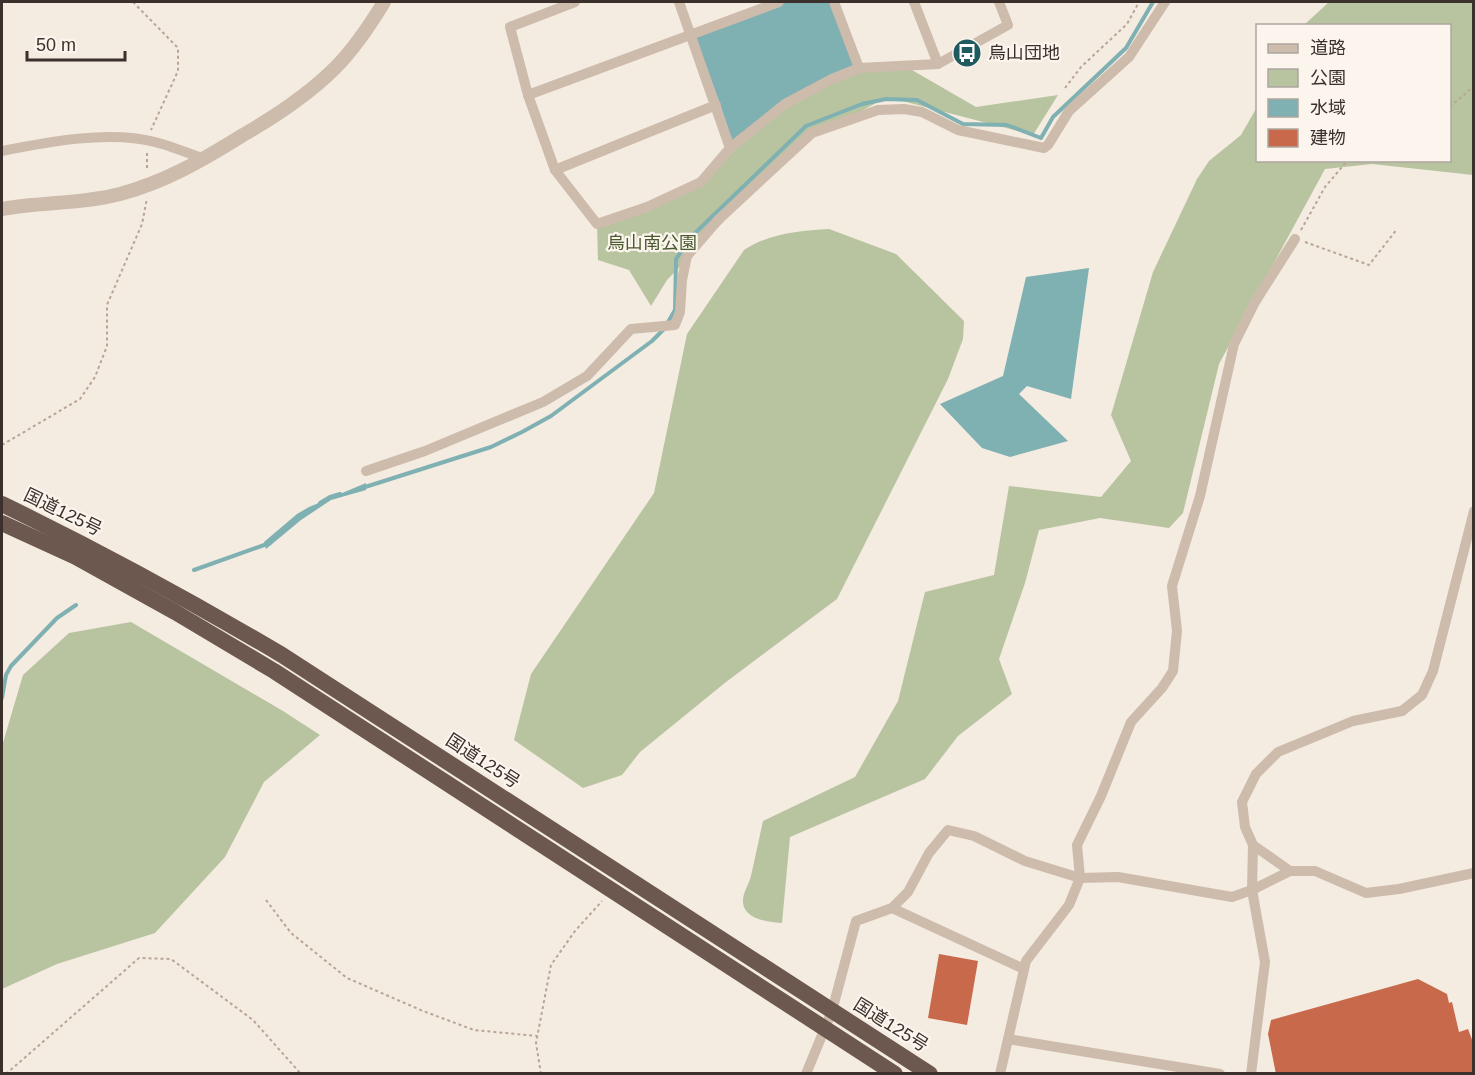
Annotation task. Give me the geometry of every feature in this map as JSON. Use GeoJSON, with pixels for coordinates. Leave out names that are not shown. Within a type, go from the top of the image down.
{"type":"FeatureCollection","features":[{"type":"Feature","properties":{"kind":"highway","name":"国道125号"},"geometry":{"type":"LineString","coordinates":[[2,504],[86,544],[178,594],[282,656],[930,1074]]}},
{"type":"Feature","properties":{"kind":"highway","name":"国道125号"},"geometry":{"type":"LineString","coordinates":[[2,523],[76,557],[176,612],[264,665],[895,1074]]}},
{"type":"Feature","properties":{"kind":"street"},"geometry":{"type":"LineString","coordinates":[[2,209],[103,197],[164,180],[204,159],[296,102],[335,68],[357,44],[384,2]]}},
{"type":"Feature","properties":{"kind":"street"},"geometry":{"type":"LineString","coordinates":[[575,2],[510,27],[528,95],[555,170],[597,225],[647,207],[701,182],[730,148],[785,104],[832,79],[860,68],[938,64],[1008,25],[999,2]]}},
{"type":"Feature","properties":{"kind":"street"},"geometry":{"type":"LineString","coordinates":[[679,2],[730,148]]}},
{"type":"Feature","properties":{"kind":"street"},"geometry":{"type":"LineString","coordinates":[[528,95],[779,2]]}},
{"type":"Feature","properties":{"kind":"street"},"geometry":{"type":"LineString","coordinates":[[834,2],[860,68]]}},
{"type":"Feature","properties":{"kind":"street"},"geometry":{"type":"LineString","coordinates":[[914,2],[938,64]]}},
{"type":"Feature","properties":{"kind":"street"},"geometry":{"type":"LineString","coordinates":[[366,471],[425,451],[543,402],[587,376],[631,329],[675,325],[680,312],[682,279],[687,256],[718,220],[812,133],[878,110],[904,109],[922,112],[958,130],[1044,148],[1069,111],[1129,57],[1165,2]]}},
{"type":"Feature","properties":{"kind":"street"},"geometry":{"type":"LineString","coordinates":[[555,170],[716,105]]}},
{"type":"Feature","properties":{"kind":"street"},"geometry":{"type":"LineString","coordinates":[[2,151],[62,139],[124,138],[154,141],[204,159]]}},
{"type":"Feature","properties":{"kind":"street"},"geometry":{"type":"LineString","coordinates":[[1000,1074],[1026,961],[1069,905],[1080,878],[1077,845],[1101,796],[1131,722],[1162,688],[1173,671],[1177,631],[1172,586],[1200,496],[1234,344],[1255,302],[1295,239]]}},
{"type":"Feature","properties":{"kind":"street"},"geometry":{"type":"LineString","coordinates":[[1251,1074],[1265,962],[1251,890],[1252,846],[1245,827],[1242,802],[1256,774],[1278,752],[1353,722],[1402,711],[1422,695],[1433,671],[1473,511]]}},
{"type":"Feature","properties":{"kind":"street"},"geometry":{"type":"LineString","coordinates":[[806,1074],[832,1011],[856,921],[892,908],[908,892],[929,853],[948,830],[974,836],[1025,861],[1080,878],[1118,877],[1232,897],[1290,871],[1315,871],[1366,893],[1399,889],[1473,873]]}},
{"type":"Feature","properties":{"kind":"street"},"geometry":{"type":"LineString","coordinates":[[1252,846],[1290,871]]}},
{"type":"Feature","properties":{"kind":"street"},"geometry":{"type":"LineString","coordinates":[[892,908],[1024,969]]}},
{"type":"Feature","properties":{"kind":"street"},"geometry":{"type":"LineString","coordinates":[[1008,1039],[1221,1074]]}},
{"type":"Feature","properties":{"kind":"path"},"geometry":{"type":"LineString","coordinates":[[2,445],[80,399],[95,377],[107,346],[107,305],[142,224],[147,185],[147,141],[178,71],[178,48],[133,2]]}},
{"type":"Feature","properties":{"kind":"path"},"geometry":{"type":"LineString","coordinates":[[1065,88],[1081,67],[1127,24],[1139,2]]}},
{"type":"Feature","properties":{"kind":"path"},"geometry":{"type":"LineString","coordinates":[[1451,105],[1473,86]]}},
{"type":"Feature","properties":{"kind":"path"},"geometry":{"type":"LineString","coordinates":[[1346,162],[1325,187],[1295,239],[1369,265],[1397,230]]}},
{"type":"Feature","properties":{"kind":"path"},"geometry":{"type":"LineString","coordinates":[[541,1074],[536,1043],[551,965],[574,931],[604,898],[610,888]]}},
{"type":"Feature","properties":{"kind":"path"},"geometry":{"type":"LineString","coordinates":[[266,900],[291,933],[347,978],[474,1030],[537,1036]]}},
{"type":"Feature","properties":{"kind":"path"},"geometry":{"type":"LineString","coordinates":[[6,1074],[139,958],[171,959],[253,1020],[301,1074]]}},
{"type":"Feature","properties":{"kind":"green space"},"geometry":{"type":"Polygon","coordinates":[[[1329,2],[1473,2],[1473,175],[1372,164],[1325,169],[1219,364],[1183,513],[1169,528],[1100,518],[1039,530],[1025,583],[999,659],[1012,694],[958,736],[925,779],[790,837],[782,923],[754,917],[745,909],[743,902],[763,821],[855,777],[898,701],[925,592],[994,575],[1009,486],[1101,497],[1131,461],[1111,415],[1153,272],[1197,179],[1209,161],[1241,135],[1256,109],[1256,162],[1451,162],[1451,24],[1305,24],[1329,2]]]}},
{"type":"Feature","properties":{"kind":"green space","name":"烏山南公園"},"geometry":{"type":"Polygon","coordinates":[[[905,66],[976,107],[1058,95],[1033,135],[887,97],[797,146],[667,280],[651,306],[629,270],[598,260],[597,225],[701,182],[785,104],[859,68],[905,66]]]}},
{"type":"Feature","properties":{"kind":"green space"},"geometry":{"type":"Polygon","coordinates":[[[829,229],[896,254],[964,321],[963,339],[948,379],[837,599],[726,682],[640,752],[622,775],[583,788],[514,740],[531,674],[654,493],[687,334],[744,250],[774,236],[829,229]]]}},
{"type":"Feature","properties":{"kind":"green space"},"geometry":{"type":"Polygon","coordinates":[[[131,622],[320,735],[264,782],[225,857],[155,933],[57,964],[2,989],[2,746],[23,675],[69,633],[131,622]]]}},
{"type":"Feature","properties":{"kind":"water"},"geometry":{"type":"Polygon","coordinates":[[[786,2],[835,2],[861,72],[805,88],[734,147],[694,35],[786,2]]]}},
{"type":"Feature","properties":{"kind":"water"},"geometry":{"type":"Polygon","coordinates":[[[1089,268],[1071,399],[1027,386],[1019,394],[1068,441],[1010,457],[982,448],[940,404],[1003,376],[1026,277],[1089,268]]]}},
{"type":"Feature","properties":{"kind":"water"},"geometry":{"type":"Polygon","coordinates":[[[366,483],[366,490],[331,500],[301,520],[266,549],[264,542],[297,514],[366,483]]]}},
{"type":"Feature","properties":{"kind":"building"},"geometry":{"type":"Polygon","coordinates":[[[939,954],[978,961],[967,1025],[928,1018],[939,954]]]}},
{"type":"Feature","properties":{"kind":"building"},"geometry":{"type":"Polygon","coordinates":[[[1418,979],[1447,994],[1449,1003],[1452,1002],[1459,1032],[1468,1029],[1474,1045],[1474,1074],[1276,1074],[1268,1034],[1271,1020],[1418,979]]]}},
{"type":"Feature","properties":{"kind":"waterway"},"geometry":{"type":"LineString","coordinates":[[362,488],[491,447],[522,432],[551,416],[652,341],[664,329],[675,310],[676,259],[691,237],[806,126],[862,104],[886,99],[917,100],[963,124],[1007,125],[1041,138],[1053,117],[1126,48],[1153,2]]}},
{"type":"Feature","properties":{"kind":"waterway"},"geometry":{"type":"LineString","coordinates":[[320,503],[340,494]]}},
{"type":"Feature","properties":{"kind":"waterway"},"geometry":{"type":"LineString","coordinates":[[194,570],[270,543]]}},
{"type":"Feature","properties":{"kind":"waterway"},"geometry":{"type":"LineString","coordinates":[[2,698],[6,675],[11,666],[57,618],[76,605]]}},
{"type":"Feature","properties":{"kind":"place","name":"烏山団地"},"geometry":{"type":"Point","coordinates":[967,53]}}]}
